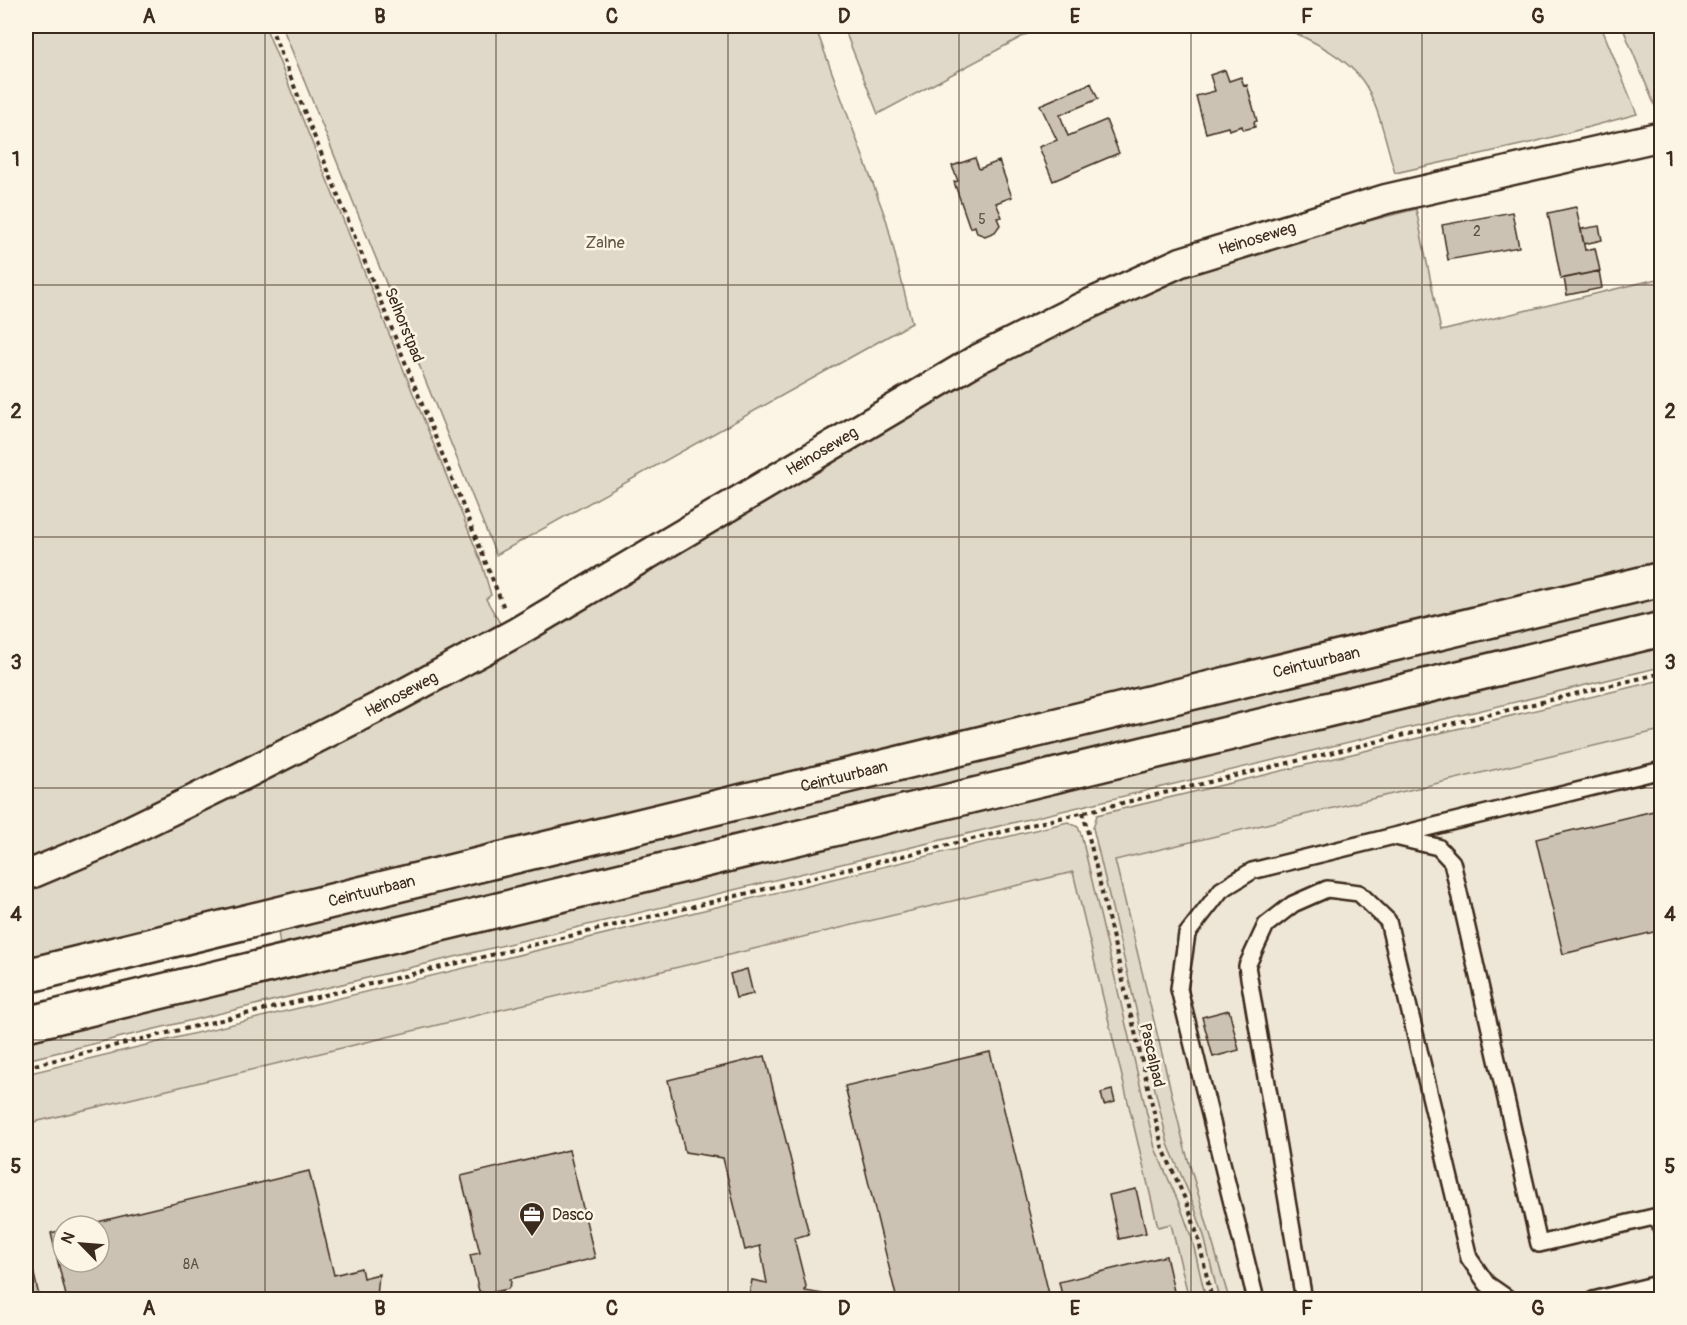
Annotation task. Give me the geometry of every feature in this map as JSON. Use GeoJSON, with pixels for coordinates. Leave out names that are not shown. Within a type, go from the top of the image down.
{"type":"FeatureCollection","features":[{"type":"Feature","properties":{"kind":"main road","name":"Ceintuurbaan"},"geometry":{"type":"LineString","coordinates":[[26,976],[1662,579]]}},
{"type":"Feature","properties":{"kind":"main road"},"geometry":{"type":"LineString","coordinates":[[26,1024],[1662,629]]}},
{"type":"Feature","properties":{"kind":"street","name":"Heinoseweg"},"geometry":{"type":"LineString","coordinates":[[26,876],[102,844],[386,703],[517,632],[976,360],[1078,309],[1181,262],[1386,199],[1662,136]]}},
{"type":"Feature","properties":{"kind":"lane"},"geometry":{"type":"LineString","coordinates":[[1256,1299],[1179,989],[1187,934],[1221,890],[1252,871],[1662,770]]}},
{"type":"Feature","properties":{"kind":"lane"},"geometry":{"type":"LineString","coordinates":[[1392,836],[1438,847],[1452,862],[1539,1244],[1658,1216],[1662,1232]]}},
{"type":"Feature","properties":{"kind":"lane"},"geometry":{"type":"LineString","coordinates":[[1304,1299],[1247,966],[1266,925],[1293,904],[1327,889],[1359,892],[1388,921],[1469,1258],[1487,1284],[1510,1299]]}},
{"type":"Feature","properties":{"kind":"lane"},"geometry":{"type":"LineString","coordinates":[[1593,1299],[1662,1283]]}},
{"type":"Feature","properties":{"kind":"path","name":"Selhorstpad"},"geometry":{"type":"LineString","coordinates":[[270,26],[501,601],[517,632]]}},
{"type":"Feature","properties":{"kind":"path"},"geometry":{"type":"LineString","coordinates":[[26,1067],[1662,673]]}},
{"type":"Feature","properties":{"kind":"path","name":"Pascalpad"},"geometry":{"type":"LineString","coordinates":[[1083,812],[1162,1146],[1188,1206],[1212,1299]]}},
{"type":"Feature","properties":{"kind":"shaded area"},"geometry":{"type":"Polygon","coordinates":[[[1661,708],[1661,1299],[26,1299],[26,1109],[1109,839],[1661,708]]]}},
{"type":"Feature","properties":{"kind":"green space"},"geometry":{"type":"Polygon","coordinates":[[[26,26],[265,26],[482,564],[491,595],[486,599],[501,625],[379,693],[192,788],[26,862],[26,26]]]}},
{"type":"Feature","properties":{"kind":"green space","name":"Zalne"},"geometry":{"type":"Polygon","coordinates":[[[282,26],[815,26],[887,222],[912,323],[496,555],[282,26]]]}},
{"type":"Feature","properties":{"kind":"green space"},"geometry":{"type":"Polygon","coordinates":[[[843,26],[1042,26],[878,114],[843,26]]]}},
{"type":"Feature","properties":{"kind":"green space"},"geometry":{"type":"Polygon","coordinates":[[[1281,26],[1601,26],[1637,114],[1534,142],[1395,173],[1373,100],[1362,80],[1335,55],[1281,26]]]}},
{"type":"Feature","properties":{"kind":"green space"},"geometry":{"type":"Polygon","coordinates":[[[1622,26],[1661,26],[1661,107],[1655,106],[1622,26]]]}},
{"type":"Feature","properties":{"kind":"green space"},"geometry":{"type":"Polygon","coordinates":[[[1416,209],[1441,331],[1661,278],[1661,565],[26,961],[26,887],[971,377],[1133,296],[1221,261],[1281,243],[1416,209]]]}},
{"type":"Feature","properties":{"kind":"green space"},"geometry":{"type":"Polygon","coordinates":[[[1661,597],[1661,614],[280,946],[278,931],[1661,597]]]}},
{"type":"Feature","properties":{"kind":"green space"},"geometry":{"type":"Polygon","coordinates":[[[1661,646],[1661,667],[26,1060],[26,1041],[1661,646]]]}},
{"type":"Feature","properties":{"kind":"green space"},"geometry":{"type":"Polygon","coordinates":[[[1661,680],[1661,730],[1115,860],[1185,1149],[1229,1299],[1219,1299],[1204,1236],[1168,1144],[1093,828],[1097,815],[1661,680]]]}},
{"type":"Feature","properties":{"kind":"green space"},"geometry":{"type":"Polygon","coordinates":[[[1068,822],[1078,827],[1081,834],[1155,1148],[1192,1239],[1206,1299],[1189,1299],[1171,1224],[1158,1227],[1073,872],[26,1124],[26,1074],[1068,822]]]}},
{"type":"Feature","properties":{"kind":"building"},"geometry":{"type":"Polygon","coordinates":[[[1225,70],[1229,81],[1241,77],[1244,86],[1247,85],[1257,121],[1254,122],[1255,127],[1243,130],[1242,126],[1229,130],[1228,127],[1206,133],[1196,96],[1215,91],[1210,75],[1225,70]]]}},
{"type":"Feature","properties":{"kind":"building"},"geometry":{"type":"Polygon","coordinates":[[[1091,83],[1098,99],[1060,115],[1068,136],[1106,120],[1119,153],[1053,181],[1039,147],[1057,140],[1040,105],[1091,83]]]}},
{"type":"Feature","properties":{"kind":"building"},"geometry":{"type":"Polygon","coordinates":[[[975,158],[979,169],[999,161],[1012,197],[996,203],[1002,217],[997,218],[1000,225],[995,232],[985,236],[977,233],[975,226],[970,228],[954,182],[958,181],[952,166],[975,158]]]}},
{"type":"Feature","properties":{"kind":"building"},"geometry":{"type":"Polygon","coordinates":[[[1662,167],[1662,186],[1658,187],[1655,168],[1662,167]]]}},
{"type":"Feature","properties":{"kind":"building"},"geometry":{"type":"Polygon","coordinates":[[[1576,207],[1585,250],[1595,248],[1600,271],[1561,279],[1548,213],[1576,207]]]}},
{"type":"Feature","properties":{"kind":"building"},"geometry":{"type":"Polygon","coordinates":[[[1512,212],[1519,247],[1448,260],[1442,225],[1512,212]]]}},
{"type":"Feature","properties":{"kind":"building"},"geometry":{"type":"Polygon","coordinates":[[[1599,226],[1602,240],[1584,244],[1581,229],[1599,226]]]}},
{"type":"Feature","properties":{"kind":"building"},"geometry":{"type":"Polygon","coordinates":[[[1599,271],[1602,288],[1567,295],[1564,278],[1599,271]]]}},
{"type":"Feature","properties":{"kind":"building"},"geometry":{"type":"Polygon","coordinates":[[[1662,809],[1662,930],[1563,954],[1536,839],[1662,809]]]}},
{"type":"Feature","properties":{"kind":"building"},"geometry":{"type":"Polygon","coordinates":[[[747,969],[753,994],[736,998],[730,974],[747,969]]]}},
{"type":"Feature","properties":{"kind":"building"},"geometry":{"type":"Polygon","coordinates":[[[1229,1010],[1239,1050],[1213,1057],[1202,1017],[1229,1010]]]}},
{"type":"Feature","properties":{"kind":"building"},"geometry":{"type":"Polygon","coordinates":[[[990,1052],[1050,1298],[1062,1295],[1059,1282],[1166,1256],[1176,1300],[897,1300],[845,1086],[990,1052]]]}},
{"type":"Feature","properties":{"kind":"building"},"geometry":{"type":"Polygon","coordinates":[[[765,1056],[809,1234],[794,1238],[806,1286],[805,1291],[823,1294],[822,1300],[748,1300],[752,1280],[767,1283],[760,1246],[745,1250],[723,1158],[685,1152],[668,1080],[765,1056]]]}},
{"type":"Feature","properties":{"kind":"building"},"geometry":{"type":"Polygon","coordinates":[[[1112,1090],[1115,1102],[1104,1105],[1101,1093],[1112,1090]]]}},
{"type":"Feature","properties":{"kind":"building"},"geometry":{"type":"Polygon","coordinates":[[[569,1150],[595,1258],[510,1279],[508,1289],[485,1294],[479,1291],[470,1255],[480,1253],[461,1176],[569,1150]]]}},
{"type":"Feature","properties":{"kind":"building"},"geometry":{"type":"Polygon","coordinates":[[[309,1171],[334,1275],[361,1268],[363,1278],[379,1274],[377,1297],[368,1300],[67,1300],[61,1274],[111,1274],[111,1219],[309,1171]]]}},
{"type":"Feature","properties":{"kind":"building"},"geometry":{"type":"Polygon","coordinates":[[[1136,1189],[1146,1233],[1119,1239],[1109,1195],[1136,1189]]]}},
{"type":"Feature","properties":{"kind":"building"},"geometry":{"type":"Polygon","coordinates":[[[26,1240],[40,1300],[26,1300],[26,1240]]]}},
{"type":"Feature","properties":{"kind":"place","name":"Dasco"},"geometry":{"type":"Point","coordinates":[532,1238]}}]}
